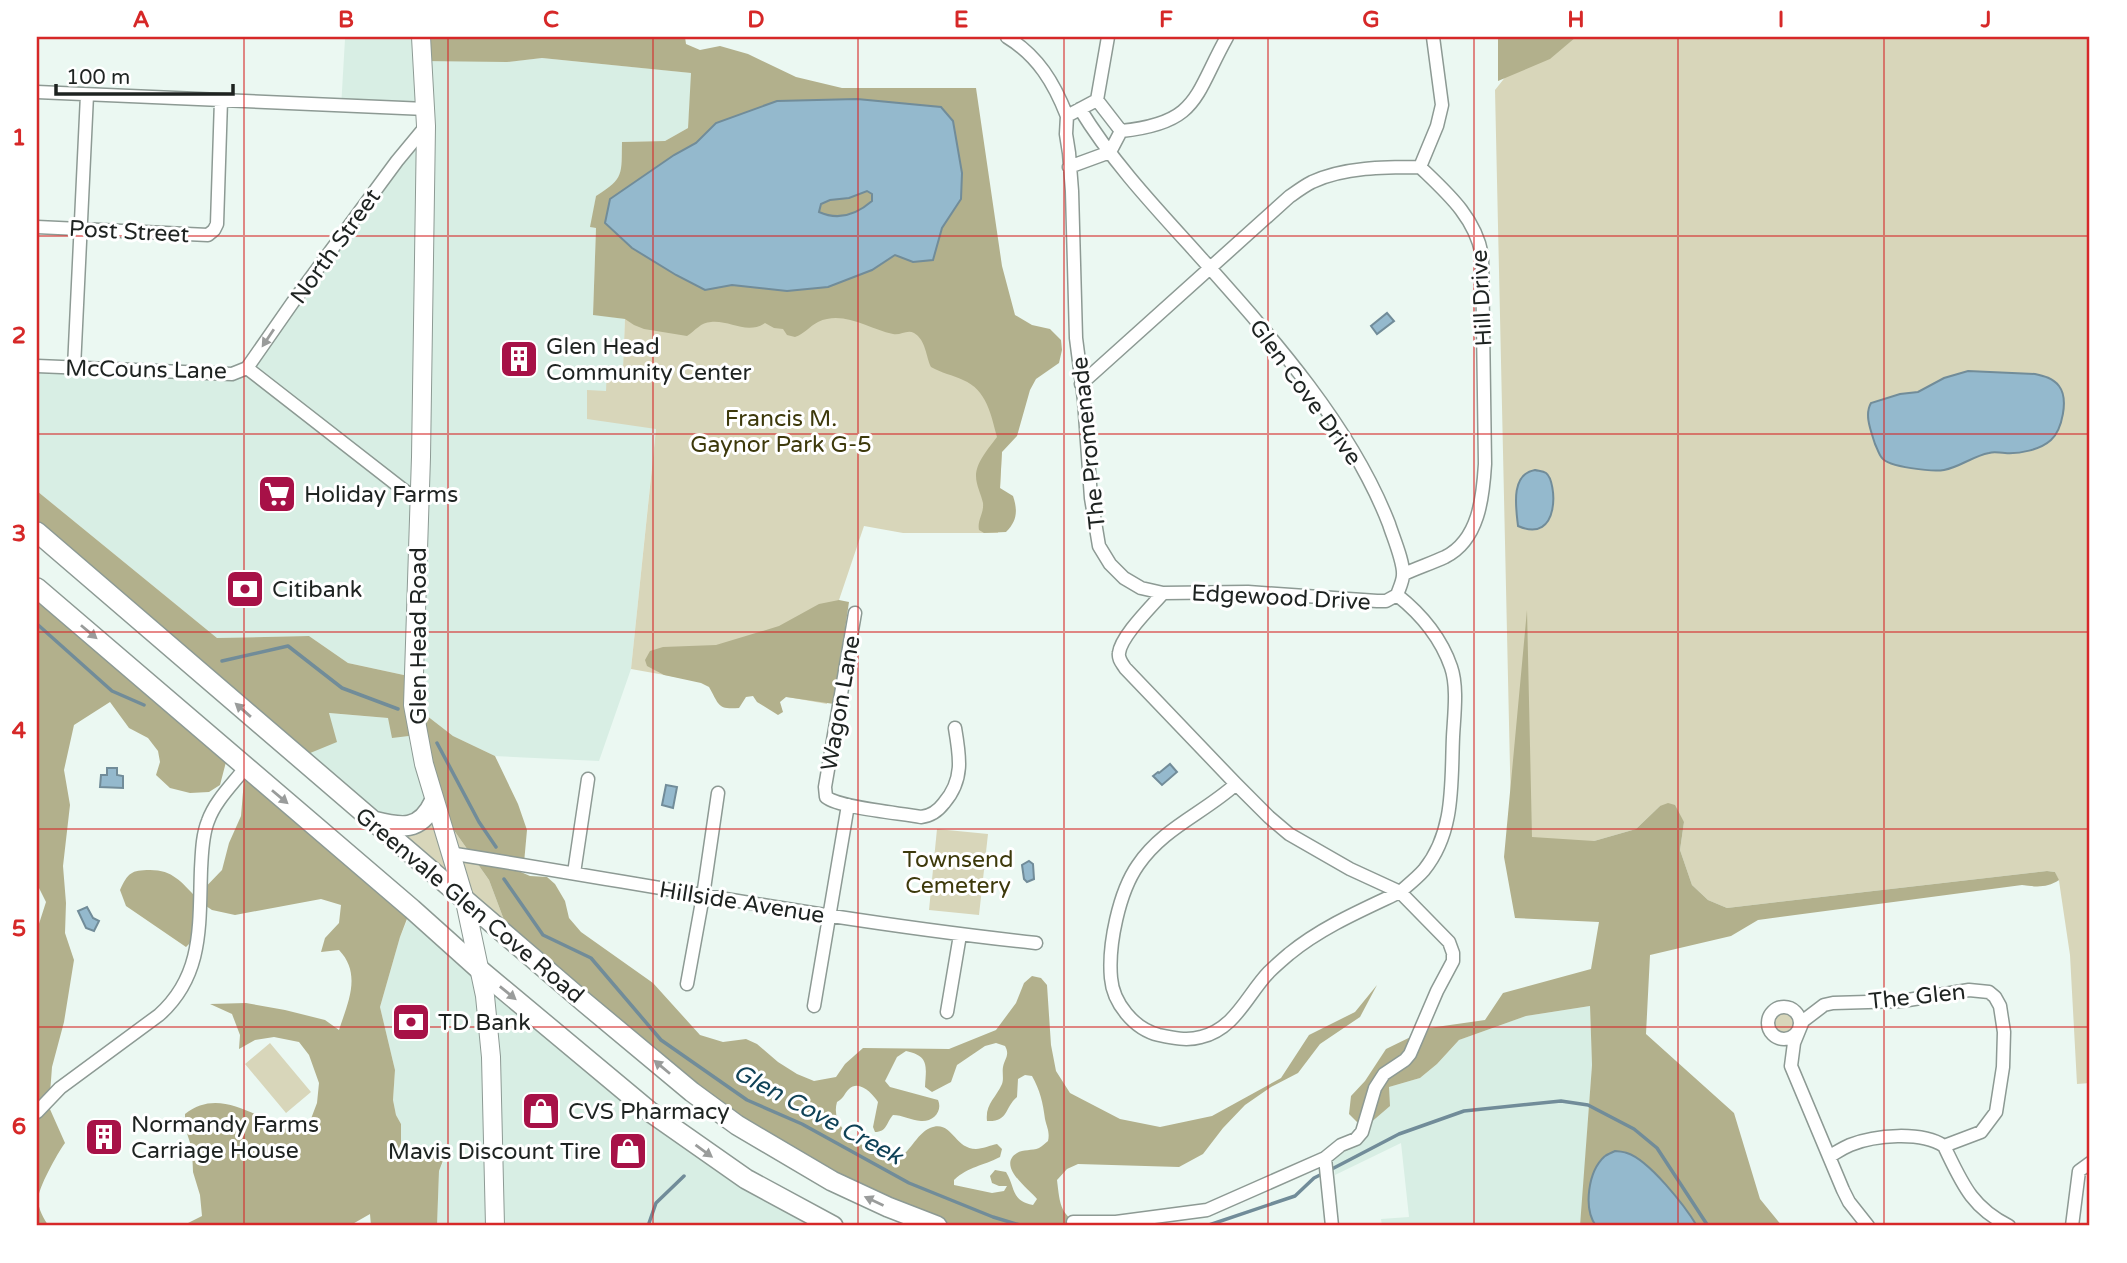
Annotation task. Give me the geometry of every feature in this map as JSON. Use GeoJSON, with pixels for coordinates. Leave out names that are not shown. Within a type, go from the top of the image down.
{"type":"FeatureCollection","features":[{"type":"Feature","properties":{"kind":"main road","name":"Glen Head Road"},"geometry":{"type":"LineString","coordinates":[[421,37],[426,117],[413,705],[434,802],[464,897],[487,1012],[491,1057],[495,1226]]}},
{"type":"Feature","properties":{"kind":"main road","name":"Greenvale Glen Cove Road"},"geometry":{"type":"LineString","coordinates":[[37,532],[692,1092],[737,1125],[832,1181],[937,1226]]}},
{"type":"Feature","properties":{"kind":"main road","name":"Greenvale Glen Cove Road"},"geometry":{"type":"LineString","coordinates":[[37,588],[480,970],[649,1111],[746,1179],[834,1226]]}},
{"type":"Feature","properties":{"kind":"main road"},"geometry":{"type":"LineString","coordinates":[[371,820],[409,826],[423,819],[434,802]]}},
{"type":"Feature","properties":{"kind":"street"},"geometry":{"type":"LineString","coordinates":[[1007,37],[1028,52],[1045,71],[1067,116],[1097,100]]}},
{"type":"Feature","properties":{"kind":"street"},"geometry":{"type":"LineString","coordinates":[[1108,37],[1097,100],[1121,131]]}},
{"type":"Feature","properties":{"kind":"street"},"geometry":{"type":"LineString","coordinates":[[1121,131],[1146,128],[1183,113],[1198,94],[1227,37]]}},
{"type":"Feature","properties":{"kind":"street"},"geometry":{"type":"LineString","coordinates":[[1081,384],[1289,197],[1311,182],[1375,167],[1420,167],[1437,126],[1442,105],[1433,37]]}},
{"type":"Feature","properties":{"kind":"street"},"geometry":{"type":"LineString","coordinates":[[37,92],[221,100],[426,117]]}},
{"type":"Feature","properties":{"kind":"street"},"geometry":{"type":"LineString","coordinates":[[74,368],[87,95]]}},
{"type":"Feature","properties":{"kind":"street","name":"Post Street"},"geometry":{"type":"LineString","coordinates":[[37,228],[208,235],[217,224],[221,100]]}},
{"type":"Feature","properties":{"kind":"street","name":"Glen Cove Drive"},"geometry":{"type":"LineString","coordinates":[[1080,109],[1092,129],[1151,203],[1295,369],[1344,436],[1383,509],[1404,574]]}},
{"type":"Feature","properties":{"kind":"street","name":"The Promenade"},"geometry":{"type":"LineString","coordinates":[[1067,116],[1076,338],[1084,400],[1091,498],[1100,546],[1110,564],[1124,578],[1141,588],[1163,593]]}},
{"type":"Feature","properties":{"kind":"street","name":"North Street"},"geometry":{"type":"LineString","coordinates":[[247,368],[426,117]]}},
{"type":"Feature","properties":{"kind":"street"},"geometry":{"type":"LineString","coordinates":[[1069,167],[1110,152],[1121,131]]}},
{"type":"Feature","properties":{"kind":"street","name":"Hill Drive"},"geometry":{"type":"LineString","coordinates":[[1404,574],[1447,556],[1463,544],[1478,513],[1485,464],[1482,256],[1479,241],[1453,198],[1420,167]]}},
{"type":"Feature","properties":{"kind":"street","name":"McCouns Lane"},"geometry":{"type":"LineString","coordinates":[[37,366],[232,374],[247,368],[419,502]]}},
{"type":"Feature","properties":{"kind":"street"},"geometry":{"type":"LineString","coordinates":[[1236,784],[1159,840],[1137,866],[1126,887],[1115,927],[1111,977],[1119,1003],[1138,1025],[1154,1034],[1179,1040],[1202,1037],[1216,1031],[1237,1014],[1268,972],[1290,953],[1335,922],[1400,892],[1423,871],[1442,837],[1449,820],[1452,792],[1453,675],[1438,639],[1416,611],[1397,595],[1404,574]]}},
{"type":"Feature","properties":{"kind":"street","name":"Edgewood Drive"},"geometry":{"type":"LineString","coordinates":[[1163,593],[1248,592],[1377,601],[1386,601],[1397,595]]}},
{"type":"Feature","properties":{"kind":"street"},"geometry":{"type":"LineString","coordinates":[[1073,1222],[1116,1222],[1207,1210],[1326,1161],[1341,1145],[1356,1139],[1362,1132],[1375,1088],[1384,1074],[1410,1054],[1453,961],[1448,942],[1400,892],[1350,869],[1289,834],[1269,817],[1134,678],[1119,659],[1122,642],[1163,593]]}},
{"type":"Feature","properties":{"kind":"street","name":"Wagon Lane"},"geometry":{"type":"LineString","coordinates":[[855,613],[824,793],[829,800],[921,817],[929,816],[951,795],[959,778],[955,728]]}},
{"type":"Feature","properties":{"kind":"street"},"geometry":{"type":"LineString","coordinates":[[37,1112],[60,1088],[159,1015],[184,985],[193,963],[198,935],[201,860],[207,822],[215,806],[245,768]]}},
{"type":"Feature","properties":{"kind":"street"},"geometry":{"type":"LineString","coordinates":[[574,873],[588,779]]}},
{"type":"Feature","properties":{"kind":"street"},"geometry":{"type":"LineString","coordinates":[[687,984],[718,793]]}},
{"type":"Feature","properties":{"kind":"street"},"geometry":{"type":"LineString","coordinates":[[814,1006],[848,805]]}},
{"type":"Feature","properties":{"kind":"street","name":"Hillside Avenue"},"geometry":{"type":"LineString","coordinates":[[449,853],[830,916],[1036,943]]}},
{"type":"Feature","properties":{"kind":"street"},"geometry":{"type":"LineString","coordinates":[[947,1012],[960,935]]}},
{"type":"Feature","properties":{"kind":"street","name":"The Glen"},"geometry":{"type":"LineString","coordinates":[[1868,1226],[1843,1190],[1791,1066],[1794,1043],[1803,1021],[1824,1005],[1902,1001],[1969,990],[1989,992],[2000,1006],[2004,1032],[2003,1067],[1996,1112],[1981,1132],[1944,1146]]}},
{"type":"Feature","properties":{"kind":"street"},"geometry":{"type":"LineString","coordinates":[[1830,1156],[1857,1143],[1888,1137],[1922,1137],[1936,1141],[1944,1146],[1959,1177],[1982,1209],[2010,1226]]}},
{"type":"Feature","properties":{"kind":"street"},"geometry":{"type":"LineString","coordinates":[[1326,1161],[1332,1226]]}},
{"type":"Feature","properties":{"kind":"street"},"geometry":{"type":"LineString","coordinates":[[2072,1226],[2079,1171],[2090,1163]]}},
{"type":"Feature","properties":{"kind":"shaded area"},"geometry":{"type":"Polygon","coordinates":[[[320,37],[421,37],[506,62],[542,58],[692,73],[688,128],[665,141],[622,142],[621,173],[614,185],[596,196],[591,227],[596,228],[593,314],[625,319],[623,368],[656,428],[631,669],[599,761],[495,756],[453,736],[413,705],[413,677],[348,663],[309,636],[217,638],[37,491],[37,366],[247,368],[413,141],[426,109],[341,108],[345,39],[320,37]]]}},
{"type":"Feature","properties":{"kind":"shaded area"},"geometry":{"type":"Polygon","coordinates":[[[421,37],[685,37],[686,44],[700,50],[720,46],[748,54],[796,77],[842,88],[976,88],[1002,266],[1015,315],[1032,325],[1050,329],[1061,340],[1062,350],[1059,363],[1036,379],[1030,390],[1017,436],[1002,452],[1000,488],[1013,496],[1016,506],[1016,516],[1010,528],[1006,532],[984,533],[979,530],[983,503],[976,476],[983,455],[997,437],[987,404],[971,384],[931,367],[923,344],[914,333],[893,334],[837,318],[818,322],[795,337],[787,335],[783,329],[765,323],[752,328],[718,322],[704,323],[687,336],[644,329],[625,319],[593,315],[596,228],[590,227],[596,196],[620,174],[622,142],[665,141],[688,128],[691,73],[542,58],[507,62],[423,61],[421,37]],[[696,143],[674,156],[705,290],[732,285],[787,291],[828,287],[872,270],[895,255],[913,262],[933,260],[942,228],[961,199],[696,143]]]}},
{"type":"Feature","properties":{"kind":"shaded area"},"geometry":{"type":"Polygon","coordinates":[[[1498,37],[1576,37],[1550,59],[1498,81],[1498,37]]]}},
{"type":"Feature","properties":{"kind":"shaded area"},"geometry":{"type":"Polygon","coordinates":[[[867,191],[872,194],[872,202],[860,210],[840,216],[819,212],[820,204],[867,191]]]}},
{"type":"Feature","properties":{"kind":"shaded area"},"geometry":{"type":"Polygon","coordinates":[[[37,491],[217,638],[309,636],[348,663],[413,677],[413,705],[453,736],[495,756],[527,830],[524,863],[514,869],[530,876],[547,877],[555,884],[565,901],[569,918],[581,932],[653,983],[700,1035],[723,1042],[746,1039],[757,1044],[797,1074],[814,1081],[836,1077],[845,1064],[863,1048],[949,1049],[996,1030],[1016,1003],[1024,983],[1032,976],[1041,978],[1047,985],[1051,1045],[1056,1071],[1070,1093],[1120,1119],[1160,1127],[1212,1116],[1281,1078],[1309,1035],[1355,1012],[1377,985],[1360,1017],[1320,1044],[1298,1073],[1245,1105],[1203,1154],[1179,1167],[1078,1164],[1067,1169],[1057,1180],[1061,1203],[1070,1219],[1085,1226],[935,1226],[737,1125],[510,936],[489,880],[434,802],[417,735],[392,738],[388,718],[329,713],[337,742],[298,758],[37,532],[37,491]],[[996,1043],[985,1046],[957,1065],[951,1082],[932,1092],[925,1087],[926,1068],[923,1059],[906,1051],[897,1057],[885,1081],[890,1087],[938,1100],[936,1115],[921,1121],[893,1115],[884,1129],[875,1132],[873,1127],[878,1102],[869,1092],[853,1086],[837,1102],[839,1123],[854,1140],[895,1160],[925,1131],[937,1126],[943,1127],[969,1148],[978,1149],[997,1144],[1002,1149],[1000,1157],[965,1172],[954,1180],[954,1185],[992,1193],[1004,1191],[1007,1186],[992,1183],[990,1176],[995,1170],[1006,1172],[1017,1197],[1033,1205],[1037,1199],[1016,1178],[1010,1164],[1017,1153],[1039,1148],[1048,1141],[1042,1102],[1032,1076],[1025,1075],[1018,1079],[1017,1097],[1003,1117],[987,1121],[989,1106],[1003,1082],[1003,1067],[1007,1054],[1005,1046],[996,1043]]]}},
{"type":"Feature","properties":{"kind":"shaded area"},"geometry":{"type":"Polygon","coordinates":[[[37,592],[226,762],[220,785],[209,792],[190,793],[170,788],[156,775],[160,762],[158,751],[148,738],[129,728],[110,702],[74,725],[64,770],[70,805],[63,866],[65,933],[74,960],[64,1022],[52,1067],[49,1107],[65,1143],[44,1180],[38,1200],[49,1226],[37,1226],[37,930],[46,902],[37,884],[37,592]]]}},
{"type":"Feature","properties":{"kind":"shaded area"},"geometry":{"type":"Polygon","coordinates":[[[839,600],[849,602],[834,704],[786,697],[780,702],[783,712],[778,715],[757,702],[753,696],[746,697],[739,708],[726,708],[717,702],[709,687],[664,675],[647,666],[645,660],[650,651],[663,647],[716,645],[779,626],[819,604],[839,600]]]}},
{"type":"Feature","properties":{"kind":"shaded area"},"geometry":{"type":"Polygon","coordinates":[[[1527,610],[1532,837],[1594,841],[1636,829],[1660,806],[1668,803],[1675,805],[1684,822],[1680,850],[1692,885],[1708,900],[1727,908],[2047,871],[2055,872],[2059,880],[2041,886],[2022,885],[1758,920],[1731,936],[1650,955],[1646,1034],[1734,1113],[1760,1199],[1782,1226],[1697,1226],[1666,1185],[1638,1159],[1605,1155],[1592,1181],[1588,1199],[1591,1217],[1596,1226],[1580,1226],[1592,1065],[1590,1006],[1526,1016],[1459,1040],[1420,1078],[1389,1087],[1390,1106],[1369,1124],[1357,1122],[1349,1114],[1351,1096],[1365,1081],[1386,1049],[1429,1028],[1485,1020],[1503,993],[1591,969],[1599,922],[1515,918],[1504,857],[1527,610]]]}},
{"type":"Feature","properties":{"kind":"shaded area"},"geometry":{"type":"Polygon","coordinates":[[[328,713],[388,718],[417,735],[429,812],[386,824],[298,758],[328,713]]]}},
{"type":"Feature","properties":{"kind":"shaded area"},"geometry":{"type":"Polygon","coordinates":[[[244,780],[256,783],[410,911],[380,1007],[395,1070],[393,1100],[401,1124],[403,1149],[441,1149],[446,1153],[439,1171],[437,1226],[371,1226],[370,1214],[349,1226],[182,1226],[202,1216],[200,1195],[193,1172],[192,1149],[185,1127],[185,1114],[199,1106],[226,1104],[295,1132],[309,1124],[317,1103],[319,1083],[309,1055],[299,1042],[274,1037],[255,1040],[239,1049],[240,1035],[232,1014],[210,1004],[246,1003],[285,1010],[325,1020],[339,1030],[351,988],[350,969],[339,950],[321,952],[325,938],[339,923],[341,905],[321,899],[235,915],[212,910],[203,904],[193,940],[186,947],[126,906],[120,890],[128,876],[134,872],[165,872],[176,878],[196,897],[222,870],[229,843],[241,816],[244,780]]]}},
{"type":"Feature","properties":{"kind":"shaded area"},"geometry":{"type":"Polygon","coordinates":[[[412,909],[649,1111],[833,1226],[437,1226],[439,1171],[445,1158],[403,1149],[401,1124],[393,1100],[395,1070],[380,1007],[400,937],[412,909]]]}},
{"type":"Feature","properties":{"kind":"shaded area"},"geometry":{"type":"Polygon","coordinates":[[[1590,1006],[1592,1065],[1581,1226],[1382,1226],[1381,1219],[1409,1217],[1401,1143],[1335,1175],[1333,1160],[1359,1137],[1389,1087],[1420,1078],[1459,1040],[1526,1016],[1590,1006]]]}},
{"type":"Feature","properties":{"kind":"green space"},"geometry":{"type":"Polygon","coordinates":[[[1542,37],[2090,37],[2090,1083],[2077,1084],[2070,955],[2059,881],[2055,872],[1727,908],[1708,900],[1692,885],[1680,850],[1684,822],[1660,806],[1636,829],[1512,859],[1495,90],[1530,46],[1542,37]]]}},
{"type":"Feature","properties":{"kind":"green space","name":"Francis M. Gaynor Park G-5"},"geometry":{"type":"Polygon","coordinates":[[[758,301],[1007,340],[998,533],[903,533],[864,526],[839,600],[827,704],[631,669],[656,429],[587,419],[587,390],[606,391],[607,367],[623,368],[625,319],[758,301]]]}},
{"type":"Feature","properties":{"kind":"green space"},"geometry":{"type":"Polygon","coordinates":[[[434,802],[489,880],[510,936],[386,824],[401,826],[434,802]]]}},
{"type":"Feature","properties":{"kind":"green space","name":"Townsend Cemetery"},"geometry":{"type":"Polygon","coordinates":[[[937,829],[988,834],[979,915],[929,910],[937,829]]]}},
{"type":"Feature","properties":{"kind":"green space"},"geometry":{"type":"Polygon","coordinates":[[[1784,1013],[1791,1016],[1794,1023],[1791,1030],[1784,1033],[1777,1030],[1774,1023],[1777,1016],[1784,1013]]]}},
{"type":"Feature","properties":{"kind":"green space"},"geometry":{"type":"Polygon","coordinates":[[[270,1043],[311,1092],[286,1113],[245,1064],[270,1043]]]}},
{"type":"Feature","properties":{"kind":"water"},"geometry":{"type":"Polygon","coordinates":[[[857,99],[941,107],[953,121],[962,173],[961,199],[942,228],[933,260],[913,262],[895,255],[872,270],[828,287],[787,291],[732,285],[705,290],[632,248],[605,223],[610,199],[696,143],[716,123],[777,101],[857,99]],[[867,191],[849,198],[830,200],[821,204],[819,212],[833,216],[853,213],[872,201],[872,194],[867,191]]]}},
{"type":"Feature","properties":{"kind":"water"},"geometry":{"type":"Polygon","coordinates":[[[1387,313],[1394,321],[1377,334],[1371,326],[1387,313]]]}},
{"type":"Feature","properties":{"kind":"water"},"geometry":{"type":"Polygon","coordinates":[[[1968,371],[2035,374],[2054,381],[2064,399],[2061,422],[2055,435],[2035,449],[2017,453],[1991,452],[1944,470],[1901,466],[1882,458],[1869,423],[1871,403],[1900,394],[1918,392],[1944,378],[1968,371]]]}},
{"type":"Feature","properties":{"kind":"water"},"geometry":{"type":"Polygon","coordinates":[[[1535,470],[1546,473],[1550,478],[1553,498],[1549,520],[1542,527],[1532,530],[1518,526],[1516,493],[1522,478],[1535,470]]]}},
{"type":"Feature","properties":{"kind":"water"},"geometry":{"type":"Polygon","coordinates":[[[1170,764],[1177,772],[1162,785],[1153,776],[1170,764]]]}},
{"type":"Feature","properties":{"kind":"water"},"geometry":{"type":"Polygon","coordinates":[[[107,768],[117,768],[117,775],[123,776],[123,788],[100,787],[101,775],[107,775],[107,768]]]}},
{"type":"Feature","properties":{"kind":"water"},"geometry":{"type":"Polygon","coordinates":[[[666,785],[677,787],[673,808],[662,805],[666,785]]]}},
{"type":"Feature","properties":{"kind":"water"},"geometry":{"type":"Polygon","coordinates":[[[1029,861],[1033,864],[1034,879],[1027,882],[1022,865],[1029,861]]]}},
{"type":"Feature","properties":{"kind":"water"},"geometry":{"type":"Polygon","coordinates":[[[87,907],[93,918],[99,921],[94,931],[86,928],[78,911],[87,907]]]}},
{"type":"Feature","properties":{"kind":"water"},"geometry":{"type":"Polygon","coordinates":[[[1615,1151],[1636,1157],[1656,1174],[1697,1226],[1596,1226],[1590,1210],[1591,1180],[1599,1163],[1615,1151]]]}},
{"type":"Feature","properties":{"kind":"waterway","name":"Glen Cove Creek"},"geometry":{"type":"LineString","coordinates":[[37,624],[112,691],[144,705]]}},
{"type":"Feature","properties":{"kind":"waterway","name":"Glen Cove Creek"},"geometry":{"type":"LineString","coordinates":[[222,661],[288,646],[342,688],[398,709]]}},
{"type":"Feature","properties":{"kind":"waterway","name":"Glen Cove Creek"},"geometry":{"type":"LineString","coordinates":[[437,743],[479,822],[496,847]]}},
{"type":"Feature","properties":{"kind":"waterway","name":"Glen Cove Creek"},"geometry":{"type":"LineString","coordinates":[[504,879],[543,935],[591,958],[661,1040],[747,1100],[802,1124],[909,1183],[993,1217],[1023,1226]]}},
{"type":"Feature","properties":{"kind":"waterway","name":"Glen Cove Creek"},"geometry":{"type":"LineString","coordinates":[[1330,1170],[1399,1134],[1464,1111],[1561,1101],[1588,1105],[1634,1129],[1657,1148],[1708,1226]]}},
{"type":"Feature","properties":{"kind":"waterway","name":"Glen Cove Creek"},"geometry":{"type":"LineString","coordinates":[[1206,1226],[1295,1196],[1314,1178],[1324,1173]]}},
{"type":"Feature","properties":{"kind":"waterway"},"geometry":{"type":"LineString","coordinates":[[648,1226],[656,1203],[684,1176]]}},
{"type":"Feature","properties":{"kind":"place","name":"Glen Head Community Center"},"geometry":{"type":"Point","coordinates":[519,359]}},
{"type":"Feature","properties":{"kind":"place","name":"Holiday Farms"},"geometry":{"type":"Point","coordinates":[277,494]}},
{"type":"Feature","properties":{"kind":"place","name":"Citibank"},"geometry":{"type":"Point","coordinates":[245,589]}},
{"type":"Feature","properties":{"kind":"place","name":"TD Bank"},"geometry":{"type":"Point","coordinates":[411,1022]}},
{"type":"Feature","properties":{"kind":"place","name":"CVS Pharmacy"},"geometry":{"type":"Point","coordinates":[541,1111]}},
{"type":"Feature","properties":{"kind":"place","name":"Normandy Farms Carriage House"},"geometry":{"type":"Point","coordinates":[104,1137]}},
{"type":"Feature","properties":{"kind":"place","name":"Mavis Discount Tire"},"geometry":{"type":"Point","coordinates":[628,1151]}}]}
